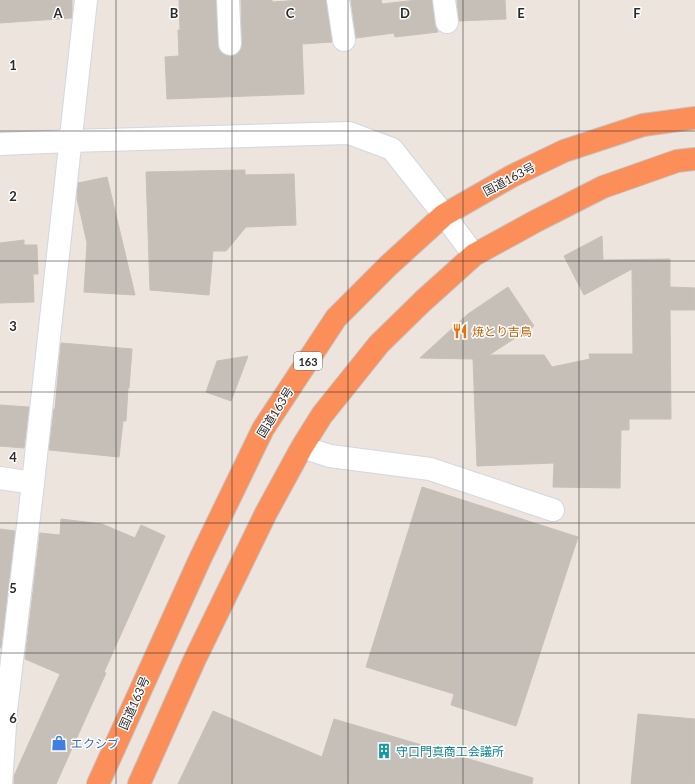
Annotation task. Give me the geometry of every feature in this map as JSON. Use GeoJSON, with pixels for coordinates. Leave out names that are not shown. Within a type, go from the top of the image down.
{"type":"FeatureCollection","features":[{"type":"Feature","properties":{"kind":"highway","name":"国道163号"},"geometry":{"type":"LineString","coordinates":[[98,784],[200,559],[263,429],[336,318],[389,265],[444,215],[512,176],[564,151],[643,125],[695,118]]}},
{"type":"Feature","properties":{"kind":"highway"},"geometry":{"type":"LineString","coordinates":[[139,784],[194,661],[262,520],[322,414],[379,344],[423,301],[474,255],[603,187],[677,161],[695,159]]}},
{"type":"Feature","properties":{"kind":"street"},"geometry":{"type":"LineString","coordinates":[[1,784],[6,712],[33,483],[86,0]]}},
{"type":"Feature","properties":{"kind":"street"},"geometry":{"type":"LineString","coordinates":[[228,0],[230,44]]}},
{"type":"Feature","properties":{"kind":"street"},"geometry":{"type":"LineString","coordinates":[[338,0],[344,40]]}},
{"type":"Feature","properties":{"kind":"street"},"geometry":{"type":"LineString","coordinates":[[444,0],[447,22]]}},
{"type":"Feature","properties":{"kind":"street"},"geometry":{"type":"LineString","coordinates":[[0,144],[349,133],[392,150],[474,255]]}},
{"type":"Feature","properties":{"kind":"street"},"geometry":{"type":"LineString","coordinates":[[302,447],[330,456],[430,469],[553,510]]}},
{"type":"Feature","properties":{"kind":"street"},"geometry":{"type":"LineString","coordinates":[[0,478],[33,483]]}},
{"type":"Feature","properties":{"kind":"building"},"geometry":{"type":"Polygon","coordinates":[[[0,0],[72,0],[72,18],[0,23],[0,0]]]}},
{"type":"Feature","properties":{"kind":"building"},"geometry":{"type":"Polygon","coordinates":[[[179,0],[216,0],[218,45],[220,51],[225,55],[236,55],[241,49],[241,0],[272,0],[272,2],[326,0],[332,42],[302,44],[304,94],[167,99],[165,57],[179,56],[179,0]]]}},
{"type":"Feature","properties":{"kind":"building"},"geometry":{"type":"Polygon","coordinates":[[[351,0],[381,0],[382,4],[432,0],[435,24],[438,32],[395,37],[394,33],[356,38],[351,0]]]}},
{"type":"Feature","properties":{"kind":"building"},"geometry":{"type":"Polygon","coordinates":[[[457,0],[505,0],[506,19],[459,21],[457,0]]]}},
{"type":"Feature","properties":{"kind":"building"},"geometry":{"type":"Polygon","coordinates":[[[245,170],[245,175],[294,174],[296,225],[246,227],[226,251],[213,251],[209,295],[150,290],[146,172],[245,170]]]}},
{"type":"Feature","properties":{"kind":"building"},"geometry":{"type":"Polygon","coordinates":[[[107,177],[135,295],[84,292],[87,243],[77,198],[78,183],[107,177]]]}},
{"type":"Feature","properties":{"kind":"building"},"geometry":{"type":"Polygon","coordinates":[[[602,236],[603,260],[670,259],[670,287],[695,288],[695,310],[670,310],[671,419],[629,419],[629,430],[621,430],[620,488],[553,487],[554,463],[477,466],[473,359],[420,358],[468,314],[508,287],[534,326],[489,355],[544,355],[552,367],[590,359],[589,354],[633,354],[632,269],[584,295],[564,256],[602,236]]]}},
{"type":"Feature","properties":{"kind":"building"},"geometry":{"type":"Polygon","coordinates":[[[24,240],[24,245],[37,245],[38,274],[33,274],[34,302],[0,303],[0,243],[24,240]]]}},
{"type":"Feature","properties":{"kind":"building"},"geometry":{"type":"Polygon","coordinates":[[[61,343],[132,349],[126,421],[123,421],[119,457],[49,450],[55,409],[61,343]]]}},
{"type":"Feature","properties":{"kind":"building"},"geometry":{"type":"Polygon","coordinates":[[[248,356],[231,401],[206,392],[217,361],[248,356]]]}},
{"type":"Feature","properties":{"kind":"building"},"geometry":{"type":"Polygon","coordinates":[[[0,405],[29,407],[24,448],[0,446],[0,405]]]}},
{"type":"Feature","properties":{"kind":"building"},"geometry":{"type":"Polygon","coordinates":[[[422,487],[578,537],[516,726],[451,705],[454,694],[366,667],[422,487]]]}},
{"type":"Feature","properties":{"kind":"building"},"geometry":{"type":"Polygon","coordinates":[[[61,519],[102,524],[135,538],[141,525],[165,536],[56,784],[14,784],[14,776],[60,674],[25,659],[40,533],[60,535],[61,519]]]}},
{"type":"Feature","properties":{"kind":"building"},"geometry":{"type":"Polygon","coordinates":[[[0,529],[15,531],[1,648],[0,648],[0,529]]]}},
{"type":"Feature","properties":{"kind":"building"},"geometry":{"type":"Polygon","coordinates":[[[213,711],[322,757],[334,719],[533,778],[532,784],[178,784],[213,711]]]}},
{"type":"Feature","properties":{"kind":"building"},"geometry":{"type":"Polygon","coordinates":[[[638,714],[695,719],[695,784],[631,784],[638,714]]]}},
{"type":"Feature","properties":{"kind":"place","name":"焼とり吉鳥"},"geometry":{"type":"Point","coordinates":[460,331]}},
{"type":"Feature","properties":{"kind":"place","name":"エクシブ"},"geometry":{"type":"Point","coordinates":[59,743]}},
{"type":"Feature","properties":{"kind":"place","name":"守口門真商工会議所"},"geometry":{"type":"Point","coordinates":[384,751]}}]}
